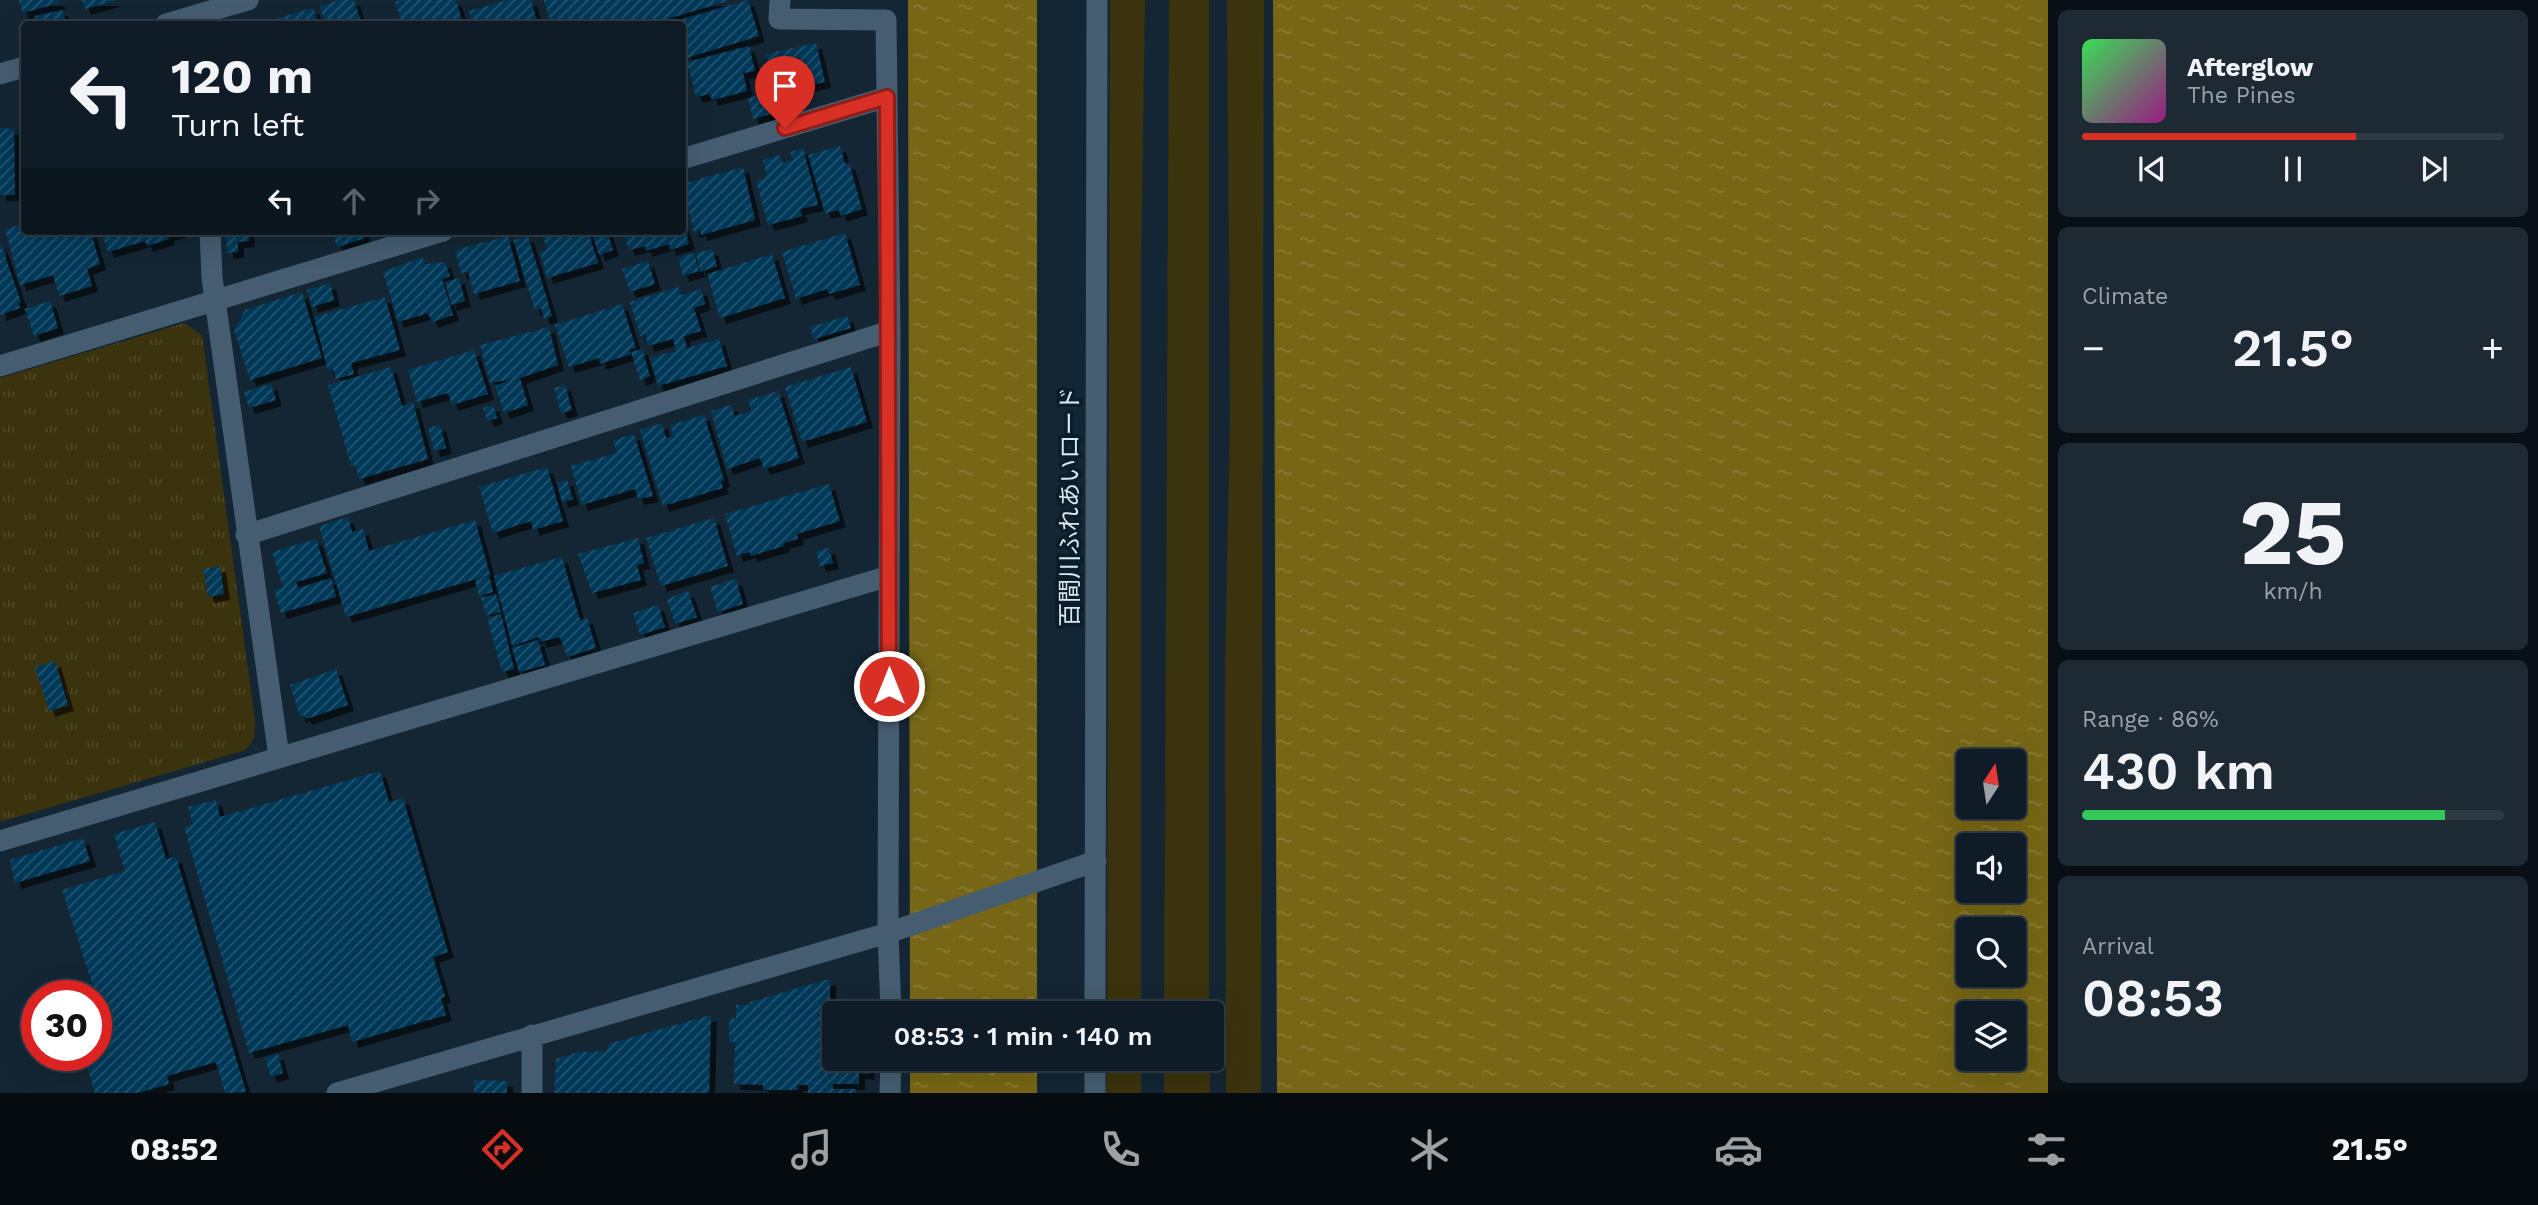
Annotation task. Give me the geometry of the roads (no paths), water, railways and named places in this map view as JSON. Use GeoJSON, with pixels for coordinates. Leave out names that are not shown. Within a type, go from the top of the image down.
{"type":"FeatureCollection","features":[{"type":"Feature","properties":{"kind":"street"},"geometry":{"type":"LineString","coordinates":[[175,21],[248,0]]}},
{"type":"Feature","properties":{"kind":"street"},"geometry":{"type":"LineString","coordinates":[[780,0],[779,19],[886,20],[890,331],[888,933],[891,1001]]}},
{"type":"Feature","properties":{"kind":"street","name":"百間川ふれあいロード"},"geometry":{"type":"LineString","coordinates":[[1096,1001],[1097,0]]}},
{"type":"Feature","properties":{"kind":"street"},"geometry":{"type":"LineString","coordinates":[[0,74],[21,68]]}},
{"type":"Feature","properties":{"kind":"street"},"geometry":{"type":"LineString","coordinates":[[686,158],[887,97]]}},
{"type":"Feature","properties":{"kind":"street"},"geometry":{"type":"LineString","coordinates":[[210,235],[215,300],[279,757]]}},
{"type":"Feature","properties":{"kind":"street"},"geometry":{"type":"LineString","coordinates":[[0,366],[430,235]]}},
{"type":"Feature","properties":{"kind":"street"},"geometry":{"type":"LineString","coordinates":[[246,534],[890,331]]}},
{"type":"Feature","properties":{"kind":"street"},"geometry":{"type":"LineString","coordinates":[[0,841],[889,576]]}},
{"type":"Feature","properties":{"kind":"street"},"geometry":{"type":"LineString","coordinates":[[337,1093],[888,933],[1045,881],[1096,861]]}},
{"type":"Feature","properties":{"kind":"street"},"geometry":{"type":"LineString","coordinates":[[531,1093],[532,1035]]}},
{"type":"Feature","properties":{"kind":"street"},"geometry":{"type":"LineString","coordinates":[[890,1093],[891,1071]]}},
{"type":"Feature","properties":{"kind":"street"},"geometry":{"type":"LineString","coordinates":[[1095,1071],[1095,1093]]}},
{"type":"Feature","properties":{"kind":"water"},"geometry":{"type":"Polygon","coordinates":[[[908,0],[1037,0],[1037,1001],[910,1001],[908,0]]]}},
{"type":"Feature","properties":{"kind":"water"},"geometry":{"type":"Polygon","coordinates":[[[1273,0],[2048,0],[2048,1093],[1277,1093],[1273,0]]]}},
{"type":"Feature","properties":{"kind":"water"},"geometry":{"type":"Polygon","coordinates":[[[910,1071],[1037,1071],[1037,1093],[910,1093],[910,1071]]]}}]}
